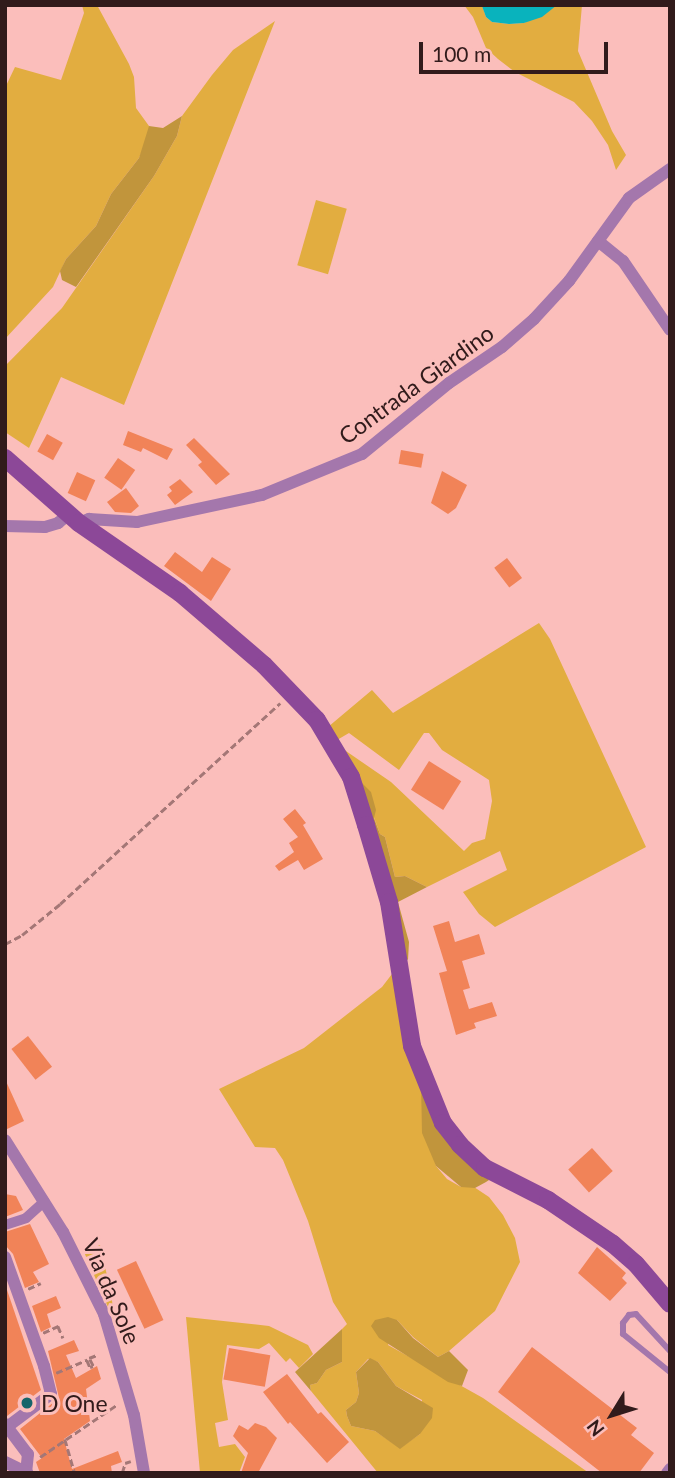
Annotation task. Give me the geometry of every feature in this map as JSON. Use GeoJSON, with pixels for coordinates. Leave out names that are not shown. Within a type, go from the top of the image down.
{"type":"FeatureCollection","features":[{"type":"Feature","properties":{"kind":"main road"},"geometry":{"type":"LineString","coordinates":[[5,458],[74,519],[180,593],[293,692],[317,720],[351,777],[389,902],[412,1046],[443,1123],[460,1145],[485,1168],[548,1200],[613,1244],[636,1264],[670,1304]]}},
{"type":"Feature","properties":{"kind":"street","name":"Contrada Giardino"},"geometry":{"type":"LineString","coordinates":[[5,526],[45,527],[74,519],[137,522],[262,495],[362,454],[449,383],[502,348],[534,319],[569,281],[629,198],[670,170]]}},
{"type":"Feature","properties":{"kind":"street"},"geometry":{"type":"LineString","coordinates":[[598,241],[622,261],[670,330]]}},
{"type":"Feature","properties":{"kind":"street","name":"Via da Sole"},"geometry":{"type":"LineString","coordinates":[[5,1140],[45,1201],[104,1314],[143,1454],[144,1473]]}},
{"type":"Feature","properties":{"kind":"street"},"geometry":{"type":"LineString","coordinates":[[5,1225],[26,1218],[45,1201]]}},
{"type":"Feature","properties":{"kind":"street"},"geometry":{"type":"LineString","coordinates":[[5,1257],[51,1394],[7,1425],[28,1454],[27,1471],[5,1462]]}},
{"type":"Feature","properties":{"kind":"lane"},"geometry":{"type":"LineString","coordinates":[[670,1351],[636,1314],[629,1315],[623,1323],[623,1334],[670,1372]]}},
{"type":"Feature","properties":{"kind":"path"},"geometry":{"type":"LineString","coordinates":[[5,944],[22,935],[60,904],[293,692]]}},
{"type":"Feature","properties":{"kind":"path"},"geometry":{"type":"LineString","coordinates":[[34,1337],[58,1326],[64,1338]]}},
{"type":"Feature","properties":{"kind":"path"},"geometry":{"type":"LineString","coordinates":[[47,1378],[87,1360],[90,1367],[93,1366],[89,1358],[97,1355]]}},
{"type":"Feature","properties":{"kind":"path"},"geometry":{"type":"LineString","coordinates":[[27,1471],[65,1439],[109,1412],[128,1395]]}},
{"type":"Feature","properties":{"kind":"path"},"geometry":{"type":"LineString","coordinates":[[65,1439],[75,1473]]}},
{"type":"Feature","properties":{"kind":"shaded area"},"geometry":{"type":"Polygon","coordinates":[[[82,5],[97,5],[129,64],[134,77],[136,108],[149,126],[149,135],[139,158],[111,194],[96,226],[66,259],[53,287],[5,339],[5,88],[15,67],[61,80],[84,13],[82,5]]]}},
{"type":"Feature","properties":{"kind":"shaded area"},"geometry":{"type":"Polygon","coordinates":[[[464,5],[482,5],[486,17],[492,22],[509,24],[524,23],[557,5],[582,5],[578,51],[612,131],[626,155],[616,170],[608,145],[592,121],[574,102],[515,72],[498,59],[486,48],[473,17],[464,5]]]}},
{"type":"Feature","properties":{"kind":"shaded area"},"geometry":{"type":"Polygon","coordinates":[[[275,21],[124,405],[61,377],[29,448],[5,432],[5,366],[62,308],[154,176],[177,136],[182,116],[212,75],[233,50],[275,21]]]}},
{"type":"Feature","properties":{"kind":"shaded area"},"geometry":{"type":"Polygon","coordinates":[[[182,116],[177,136],[154,176],[76,287],[62,280],[60,271],[66,259],[96,226],[111,194],[139,158],[149,126],[163,128],[182,116]]]}},
{"type":"Feature","properties":{"kind":"shaded area"},"geometry":{"type":"Polygon","coordinates":[[[316,200],[347,209],[328,274],[297,265],[316,200]]]}},
{"type":"Feature","properties":{"kind":"shaded area"},"geometry":{"type":"Polygon","coordinates":[[[539,623],[550,639],[646,847],[495,927],[479,914],[463,892],[507,870],[500,851],[427,887],[405,876],[395,877],[385,837],[380,834],[361,781],[343,749],[391,782],[464,851],[472,843],[485,839],[492,801],[489,780],[442,750],[429,733],[424,733],[399,770],[349,733],[337,740],[328,727],[372,690],[393,713],[539,623]]]}},
{"type":"Feature","properties":{"kind":"shaded area"},"geometry":{"type":"Polygon","coordinates":[[[360,781],[371,792],[376,810],[374,818],[380,834],[385,837],[395,877],[405,876],[427,887],[398,902],[409,942],[408,960],[401,955],[360,781]]]}},
{"type":"Feature","properties":{"kind":"shaded area"},"geometry":{"type":"Polygon","coordinates":[[[392,974],[421,1083],[436,1166],[447,1179],[461,1187],[474,1187],[489,1197],[503,1215],[515,1238],[520,1262],[495,1311],[449,1351],[438,1357],[397,1320],[388,1345],[483,1398],[589,1473],[378,1473],[311,1391],[310,1385],[317,1383],[326,1370],[342,1362],[342,1329],[347,1324],[333,1302],[308,1221],[283,1160],[275,1148],[255,1147],[219,1089],[304,1048],[382,987],[392,974]],[[368,1359],[356,1372],[359,1393],[356,1402],[346,1410],[347,1416],[351,1426],[375,1431],[400,1448],[420,1434],[422,1400],[396,1386],[378,1362],[368,1359]]]}},
{"type":"Feature","properties":{"kind":"shaded area"},"geometry":{"type":"Polygon","coordinates":[[[421,1083],[489,1180],[475,1188],[461,1187],[436,1166],[422,1133],[421,1083]]]}},
{"type":"Feature","properties":{"kind":"shaded area"},"geometry":{"type":"Polygon","coordinates":[[[100,1245],[111,1293],[115,1323],[84,1252],[100,1245]]]}},
{"type":"Feature","properties":{"kind":"shaded area"},"geometry":{"type":"Polygon","coordinates":[[[186,1317],[269,1326],[308,1345],[313,1354],[299,1368],[290,1358],[286,1362],[269,1343],[259,1349],[227,1345],[222,1382],[228,1420],[215,1423],[219,1447],[235,1444],[245,1457],[239,1473],[200,1473],[186,1317]]]}},
{"type":"Feature","properties":{"kind":"shaded area"},"geometry":{"type":"Polygon","coordinates":[[[388,1317],[397,1320],[413,1338],[438,1357],[449,1351],[468,1370],[462,1386],[448,1382],[379,1338],[371,1326],[375,1320],[388,1317]]]}},
{"type":"Feature","properties":{"kind":"shaded area"},"geometry":{"type":"Polygon","coordinates":[[[342,1329],[342,1362],[326,1370],[317,1383],[310,1385],[311,1391],[295,1372],[342,1329]]]}},
{"type":"Feature","properties":{"kind":"shaded area"},"geometry":{"type":"Polygon","coordinates":[[[370,1358],[378,1362],[396,1386],[433,1408],[432,1418],[420,1434],[400,1449],[375,1431],[351,1426],[347,1416],[346,1410],[356,1402],[359,1393],[356,1372],[370,1358]]]}},
{"type":"Feature","properties":{"kind":"water"},"geometry":{"type":"Polygon","coordinates":[[[557,5],[542,17],[524,23],[509,24],[492,22],[486,17],[482,6],[557,5]]]}},
{"type":"Feature","properties":{"kind":"building"},"geometry":{"type":"Polygon","coordinates":[[[128,431],[173,449],[167,460],[143,448],[141,452],[123,445],[128,431]]]}},
{"type":"Feature","properties":{"kind":"building"},"geometry":{"type":"Polygon","coordinates":[[[47,434],[63,443],[53,460],[37,451],[47,434]]]}},
{"type":"Feature","properties":{"kind":"building"},"geometry":{"type":"Polygon","coordinates":[[[194,438],[230,474],[216,485],[198,465],[202,462],[186,445],[194,438]]]}},
{"type":"Feature","properties":{"kind":"building"},"geometry":{"type":"Polygon","coordinates":[[[401,450],[424,454],[421,468],[399,464],[401,450]]]}},
{"type":"Feature","properties":{"kind":"building"},"geometry":{"type":"Polygon","coordinates":[[[118,458],[135,470],[121,490],[104,478],[118,458]]]}},
{"type":"Feature","properties":{"kind":"building"},"geometry":{"type":"Polygon","coordinates":[[[442,471],[467,485],[456,508],[448,514],[431,503],[442,471]]]}},
{"type":"Feature","properties":{"kind":"building"},"geometry":{"type":"Polygon","coordinates":[[[77,472],[95,480],[86,501],[68,493],[77,472]]]}},
{"type":"Feature","properties":{"kind":"building"},"geometry":{"type":"Polygon","coordinates":[[[180,479],[193,492],[175,505],[167,495],[172,491],[169,487],[180,479]]]}},
{"type":"Feature","properties":{"kind":"building"},"geometry":{"type":"Polygon","coordinates":[[[126,488],[139,506],[131,513],[115,512],[107,502],[126,488]]]}},
{"type":"Feature","properties":{"kind":"building"},"geometry":{"type":"Polygon","coordinates":[[[175,552],[202,572],[212,557],[231,569],[211,601],[164,566],[175,552]]]}},
{"type":"Feature","properties":{"kind":"building"},"geometry":{"type":"Polygon","coordinates":[[[507,558],[522,578],[509,588],[494,568],[507,558]]]}},
{"type":"Feature","properties":{"kind":"building"},"geometry":{"type":"Polygon","coordinates":[[[429,761],[461,781],[443,810],[411,790],[429,761]]]}},
{"type":"Feature","properties":{"kind":"building"},"geometry":{"type":"Polygon","coordinates":[[[295,809],[306,823],[303,825],[323,859],[304,870],[298,860],[279,871],[275,866],[294,852],[289,843],[298,837],[283,819],[295,809]]]}},
{"type":"Feature","properties":{"kind":"building"},"geometry":{"type":"Polygon","coordinates":[[[449,921],[455,942],[479,934],[485,954],[462,961],[470,988],[463,990],[469,1009],[492,1002],[497,1016],[474,1023],[476,1028],[456,1035],[439,973],[447,971],[433,926],[449,921]]]}},
{"type":"Feature","properties":{"kind":"building"},"geometry":{"type":"Polygon","coordinates":[[[28,1036],[52,1067],[35,1080],[11,1049],[28,1036]]]}},
{"type":"Feature","properties":{"kind":"building"},"geometry":{"type":"Polygon","coordinates":[[[5,1079],[24,1121],[5,1130],[5,1079]]]}},
{"type":"Feature","properties":{"kind":"building"},"geometry":{"type":"Polygon","coordinates":[[[592,1148],[613,1171],[589,1192],[568,1169],[592,1148]]]}},
{"type":"Feature","properties":{"kind":"building"},"geometry":{"type":"Polygon","coordinates":[[[5,1194],[16,1196],[23,1210],[5,1217],[5,1194]]]}},
{"type":"Feature","properties":{"kind":"building"},"geometry":{"type":"Polygon","coordinates":[[[30,1224],[49,1264],[33,1272],[39,1282],[25,1288],[13,1254],[5,1245],[5,1232],[30,1224]]]}},
{"type":"Feature","properties":{"kind":"building"},"geometry":{"type":"Polygon","coordinates":[[[597,1247],[626,1273],[622,1278],[627,1283],[610,1301],[578,1273],[597,1247]]]}},
{"type":"Feature","properties":{"kind":"building"},"geometry":{"type":"Polygon","coordinates":[[[136,1261],[163,1320],[144,1329],[117,1270],[136,1261]]]}},
{"type":"Feature","properties":{"kind":"building"},"geometry":{"type":"Polygon","coordinates":[[[5,1284],[41,1390],[7,1416],[5,1415],[5,1284]]]}},
{"type":"Feature","properties":{"kind":"building"},"geometry":{"type":"Polygon","coordinates":[[[56,1296],[61,1308],[47,1314],[51,1327],[41,1332],[32,1306],[56,1296]]]}},
{"type":"Feature","properties":{"kind":"building"},"geometry":{"type":"Polygon","coordinates":[[[74,1340],[79,1351],[66,1355],[76,1378],[97,1366],[101,1379],[86,1389],[90,1421],[64,1439],[72,1469],[118,1451],[122,1462],[111,1466],[112,1473],[40,1473],[36,1462],[42,1458],[20,1429],[59,1398],[48,1351],[74,1340]]]}},
{"type":"Feature","properties":{"kind":"building"},"geometry":{"type":"Polygon","coordinates":[[[532,1347],[637,1428],[631,1435],[654,1453],[639,1473],[602,1473],[498,1392],[532,1347]]]}},
{"type":"Feature","properties":{"kind":"building"},"geometry":{"type":"Polygon","coordinates":[[[229,1348],[270,1355],[265,1387],[223,1380],[229,1348]]]}},
{"type":"Feature","properties":{"kind":"building"},"geometry":{"type":"Polygon","coordinates":[[[287,1374],[318,1414],[321,1412],[349,1442],[327,1463],[290,1422],[288,1424],[263,1392],[287,1374]]]}},
{"type":"Feature","properties":{"kind":"building"},"geometry":{"type":"Polygon","coordinates":[[[255,1423],[266,1427],[277,1438],[258,1473],[241,1473],[248,1453],[233,1436],[239,1425],[248,1430],[255,1423]]]}},
{"type":"Feature","properties":{"kind":"place","name":"D One"},"geometry":{"type":"Point","coordinates":[27,1403]}}]}
